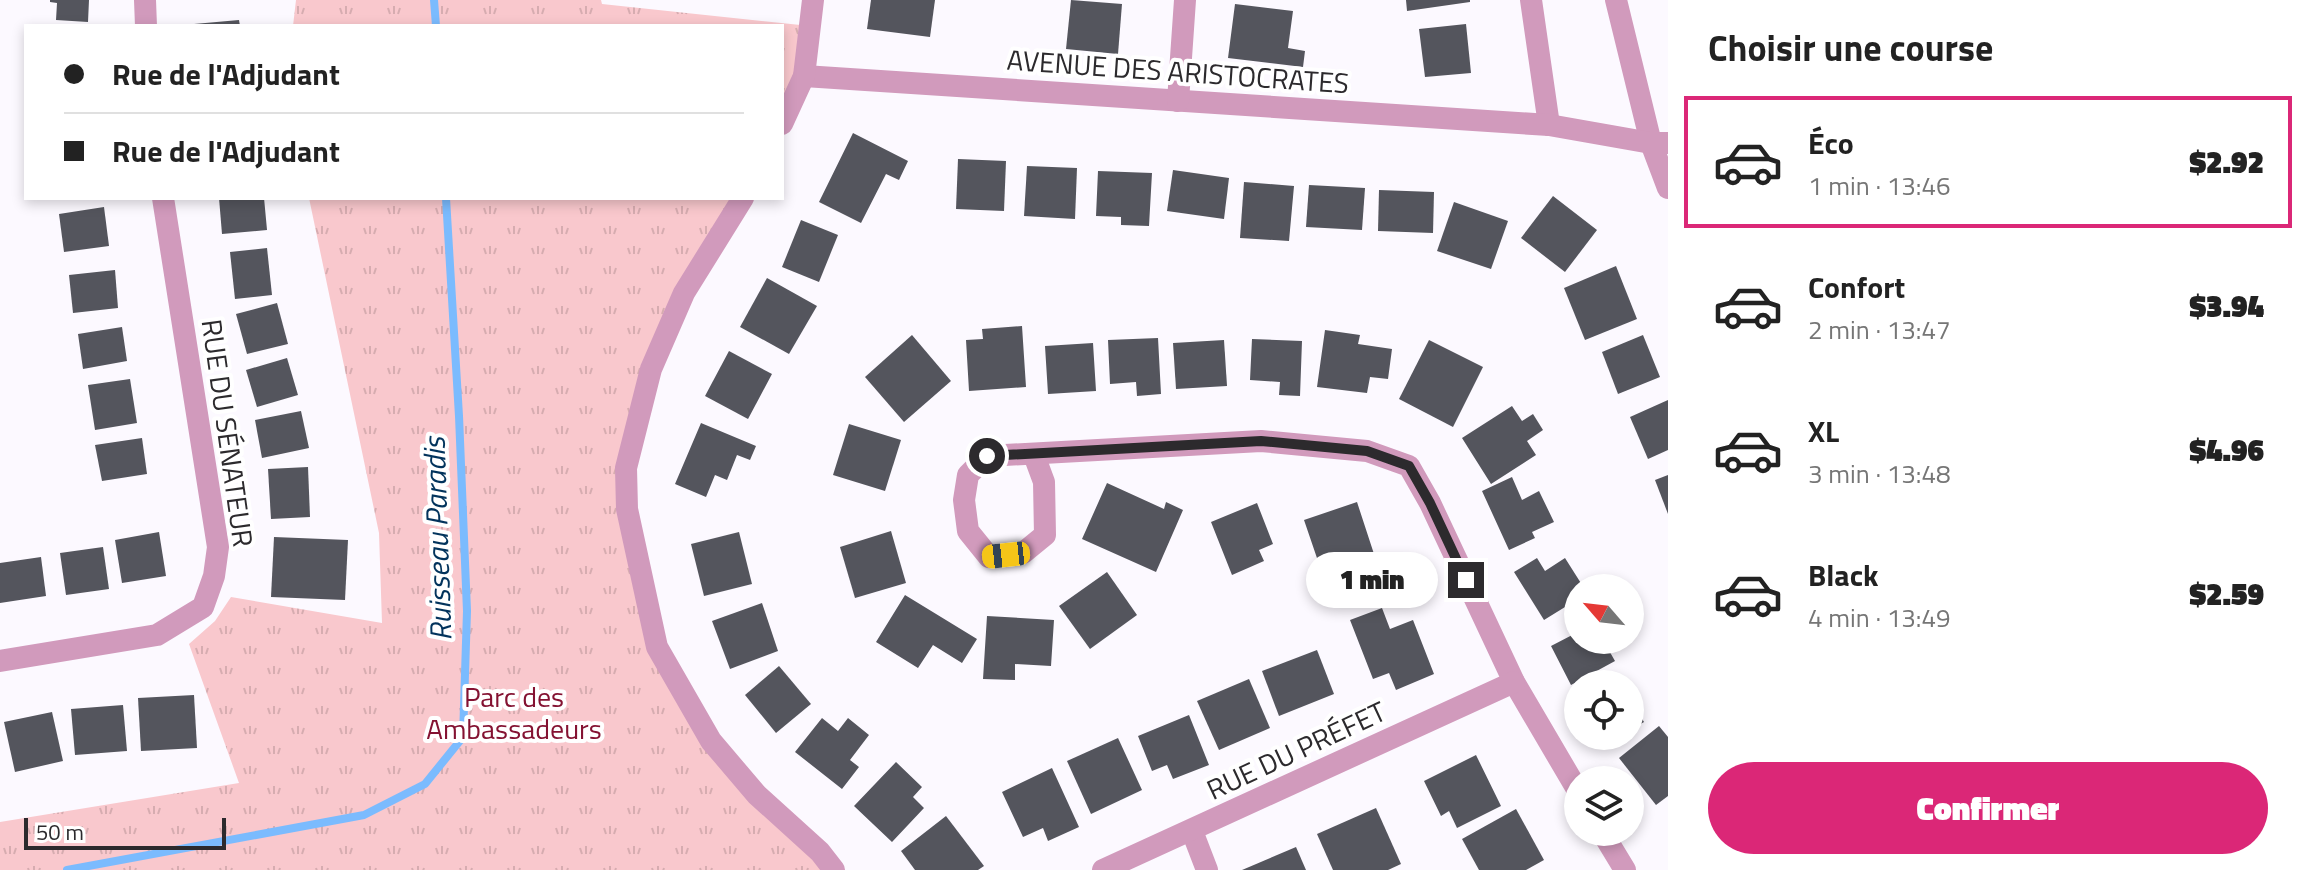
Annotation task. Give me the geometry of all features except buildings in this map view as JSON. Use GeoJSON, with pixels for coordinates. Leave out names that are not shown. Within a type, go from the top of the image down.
{"type":"FeatureCollection","features":[{"type":"Feature","properties":{"kind":"street"},"geometry":{"type":"LineString","coordinates":[[145,0],[146,24]]}},
{"type":"Feature","properties":{"kind":"street"},"geometry":{"type":"LineString","coordinates":[[784,120],[804,76],[813,0]]}},
{"type":"Feature","properties":{"kind":"street"},"geometry":{"type":"LineString","coordinates":[[1178,101],[1185,0]]}},
{"type":"Feature","properties":{"kind":"street"},"geometry":{"type":"LineString","coordinates":[[1531,0],[1549,125]]}},
{"type":"Feature","properties":{"kind":"street"},"geometry":{"type":"LineString","coordinates":[[1616,0],[1660,143],[1668,188]]}},
{"type":"Feature","properties":{"kind":"street","name":"AVENUE DES ARISTOCRATES"},"geometry":{"type":"LineString","coordinates":[[804,76],[1549,125],[1660,143]]}},
{"type":"Feature","properties":{"kind":"street","name":"RUE DU SÉNATEUR"},"geometry":{"type":"LineString","coordinates":[[0,661],[157,635],[203,607],[214,576],[218,547],[163,200]]}},
{"type":"Feature","properties":{"kind":"street"},"geometry":{"type":"LineString","coordinates":[[742,200],[684,293],[651,369],[626,468],[627,509],[657,647],[665,661],[711,741],[757,795],[820,852],[834,870]]}},
{"type":"Feature","properties":{"kind":"street"},"geometry":{"type":"LineString","coordinates":[[1034,455],[1044,482],[1045,535],[1023,553],[989,557],[968,531],[964,500],[968,475],[987,456],[1261,441],[1367,451],[1409,466],[1430,503],[1514,682],[1564,767]]}},
{"type":"Feature","properties":{"kind":"street","name":"RUE DU PRÉFET"},"geometry":{"type":"LineString","coordinates":[[1103,870],[1514,682]]}},
{"type":"Feature","properties":{"kind":"street"},"geometry":{"type":"LineString","coordinates":[[1192,831],[1207,870]]}},
{"type":"Feature","properties":{"kind":"street"},"geometry":{"type":"LineString","coordinates":[[1610,846],[1625,870]]}},
{"type":"Feature","properties":{"kind":"green space"},"geometry":{"type":"Polygon","coordinates":[[[296,0],[601,0],[602,4],[810,26],[784,117],[784,24],[293,24],[296,0]]]}},
{"type":"Feature","properties":{"kind":"green space","name":"Parc des Ambassadeurs"},"geometry":{"type":"Polygon","coordinates":[[[309,200],[742,200],[684,293],[626,468],[657,647],[717,748],[834,870],[0,870],[0,822],[239,783],[189,644],[215,621],[231,597],[382,623],[379,533],[309,200]]]}},
{"type":"Feature","properties":{"kind":"waterway","name":"Ruisseau Paradis"},"geometry":{"type":"LineString","coordinates":[[434,0],[436,24]]}},
{"type":"Feature","properties":{"kind":"waterway","name":"Ruisseau Paradis"},"geometry":{"type":"LineString","coordinates":[[67,870],[364,815],[425,784],[463,737],[467,611],[446,200]]}},
{"type":"Feature","properties":{"kind":"route"},"geometry":{"type":"LineString","coordinates":[[987,456],[1261,441],[1367,451],[1409,466],[1466,580]]}}]}
